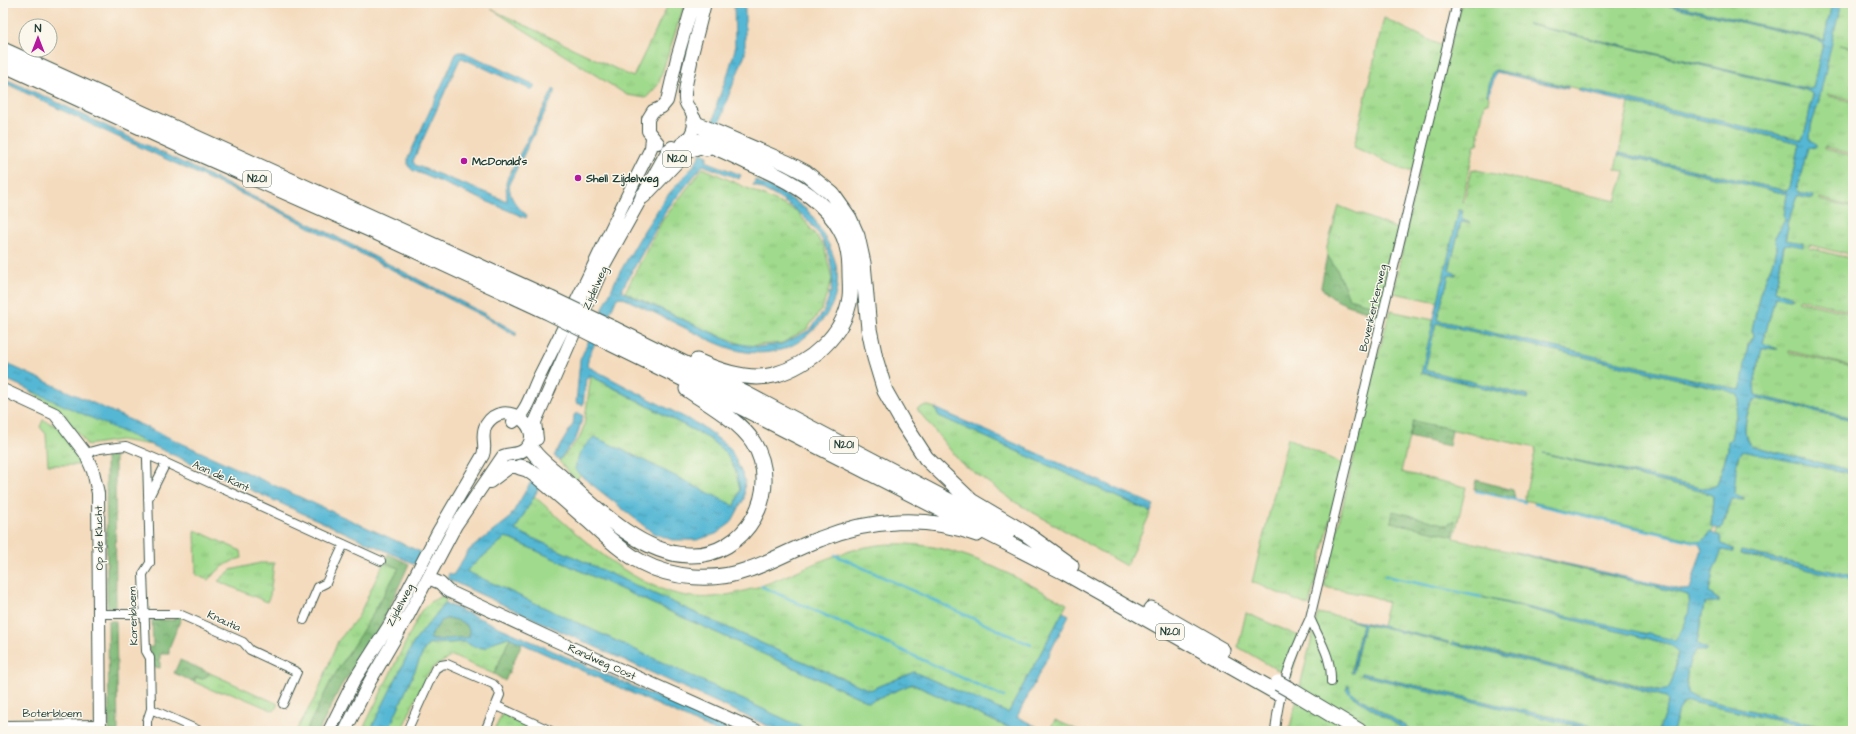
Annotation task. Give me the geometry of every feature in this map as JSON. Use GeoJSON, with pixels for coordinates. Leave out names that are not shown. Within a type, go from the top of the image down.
{"type":"FeatureCollection","features":[{"type":"Feature","properties":{"kind":"highway","name":"N201"},"geometry":{"type":"LineString","coordinates":[[3,50],[548,305],[611,336],[746,394],[1068,569],[1277,687],[1344,731]]}},
{"type":"Feature","properties":{"kind":"highway","name":"N201"},"geometry":{"type":"LineString","coordinates":[[3,64],[369,229],[548,305]]}},
{"type":"Feature","properties":{"kind":"highway","name":"N201"},"geometry":{"type":"LineString","coordinates":[[611,336],[660,344],[704,364],[746,376],[772,375],[799,364],[815,355],[828,342],[842,320],[850,298],[850,257],[841,229],[820,203],[759,167],[706,144],[690,128]]}},
{"type":"Feature","properties":{"kind":"highway","name":"N201"},"geometry":{"type":"LineString","coordinates":[[690,128],[738,142],[788,163],[806,173],[832,194],[849,218],[857,236],[863,263],[869,329],[874,358],[885,391],[902,422],[926,458],[971,500],[1025,533],[1068,569]]}},
{"type":"Feature","properties":{"kind":"highway","name":"N201"},"geometry":{"type":"LineString","coordinates":[[637,192],[686,151],[700,146],[722,152]]}},
{"type":"Feature","properties":{"kind":"highway","name":"N201"},"geometry":{"type":"LineString","coordinates":[[522,454],[574,488],[627,531],[650,545],[675,554],[689,556],[722,549],[740,537],[753,521],[762,501],[764,486],[762,462],[753,441],[730,419],[611,336]]}},
{"type":"Feature","properties":{"kind":"highway","name":"N201"},"geometry":{"type":"LineString","coordinates":[[648,362],[1068,569]]}},
{"type":"Feature","properties":{"kind":"highway","name":"N201"},"geometry":{"type":"LineString","coordinates":[[522,454],[527,469],[632,556],[653,567],[690,576],[711,577],[746,571],[820,539],[844,531],[870,524],[904,522],[936,523],[969,531],[1003,544],[1027,557],[1068,569]]}},
{"type":"Feature","properties":{"kind":"highway","name":"N201"},"geometry":{"type":"LineString","coordinates":[[1293,697],[1359,731]]}},
{"type":"Feature","properties":{"kind":"main road"},"geometry":{"type":"LineString","coordinates":[[663,101],[693,3]]}},
{"type":"Feature","properties":{"kind":"main road"},"geometry":{"type":"LineString","coordinates":[[683,106],[663,101],[646,108],[640,129],[648,139],[667,147],[677,146],[690,128],[692,114],[683,106],[679,97],[691,62],[705,3]]}},
{"type":"Feature","properties":{"kind":"main road"},"geometry":{"type":"LineString","coordinates":[[667,147],[667,142],[682,135],[690,128]]}},
{"type":"Feature","properties":{"kind":"main road","name":"Zijdelweg"},"geometry":{"type":"LineString","coordinates":[[532,426],[553,384],[637,192],[651,148],[648,139]]}},
{"type":"Feature","properties":{"kind":"main road","name":"Zijdelweg"},"geometry":{"type":"LineString","coordinates":[[514,418],[540,376],[637,192],[668,150],[667,147]]}},
{"type":"Feature","properties":{"kind":"main road","name":"Op de Klucht"},"geometry":{"type":"LineString","coordinates":[[3,390],[55,414],[85,453],[93,471],[98,493],[100,728]]}},
{"type":"Feature","properties":{"kind":"main road"},"geometry":{"type":"LineString","coordinates":[[500,415],[514,418],[532,426],[537,437],[522,454],[488,447],[491,425],[500,415]]}},
{"type":"Feature","properties":{"kind":"main road"},"geometry":{"type":"LineString","coordinates":[[514,418],[522,430],[522,454]]}},
{"type":"Feature","properties":{"kind":"main road","name":"Zijdelweg"},"geometry":{"type":"LineString","coordinates":[[329,731],[355,679],[390,624],[446,518],[471,479],[489,457],[488,447]]}},
{"type":"Feature","properties":{"kind":"main road","name":"Zijdelweg"},"geometry":{"type":"LineString","coordinates":[[483,487],[510,467],[522,454]]}},
{"type":"Feature","properties":{"kind":"main road","name":"Zijdelweg"},"geometry":{"type":"LineString","coordinates":[[345,731],[370,681],[408,616],[456,525],[483,487],[522,454]]}},
{"type":"Feature","properties":{"kind":"main road","name":"Randweg Oost"},"geometry":{"type":"LineString","coordinates":[[427,579],[440,583],[448,590],[561,643],[757,731]]}},
{"type":"Feature","properties":{"kind":"street","name":"Bovenkerkerweg"},"geometry":{"type":"LineString","coordinates":[[1275,731],[1278,704],[1286,673],[1310,618],[1457,3]]}},
{"type":"Feature","properties":{"kind":"street","name":"Aan de Kant"},"geometry":{"type":"LineString","coordinates":[[85,453],[100,449],[126,446],[381,561]]}},
{"type":"Feature","properties":{"kind":"street","name":"Korenbloem"},"geometry":{"type":"LineString","coordinates":[[147,459],[150,563],[143,574],[146,650],[150,658],[151,709],[147,721],[147,731]]}},
{"type":"Feature","properties":{"kind":"street","name":"Korenbloem"},"geometry":{"type":"LineString","coordinates":[[148,500],[166,463]]}},
{"type":"Feature","properties":{"kind":"street"},"geometry":{"type":"LineString","coordinates":[[304,620],[318,587],[326,583],[344,544]]}},
{"type":"Feature","properties":{"kind":"street","name":"Knautia"},"geometry":{"type":"LineString","coordinates":[[100,614],[180,614],[243,642],[250,650],[297,672],[283,704]]}},
{"type":"Feature","properties":{"kind":"street"},"geometry":{"type":"LineString","coordinates":[[1310,618],[1328,654],[1332,669],[1331,682]]}},
{"type":"Feature","properties":{"kind":"street"},"geometry":{"type":"LineString","coordinates":[[407,731],[435,669],[441,665],[447,664],[493,684],[498,689],[500,695],[497,706],[485,731]]}},
{"type":"Feature","properties":{"kind":"street"},"geometry":{"type":"LineString","coordinates":[[497,706],[551,731]]}},
{"type":"Feature","properties":{"kind":"street"},"geometry":{"type":"LineString","coordinates":[[151,709],[200,731]]}},
{"type":"Feature","properties":{"kind":"street","name":"Boterbloem"},"geometry":{"type":"LineString","coordinates":[[3,725],[100,728]]}},
{"type":"Feature","properties":{"kind":"green space"},"geometry":{"type":"Polygon","coordinates":[[[669,3],[685,3],[658,85],[646,98],[627,95],[491,9],[633,77],[669,3]]]}},
{"type":"Feature","properties":{"kind":"green space"},"geometry":{"type":"Polygon","coordinates":[[[1462,3],[1657,3],[1819,40],[1823,43],[1813,88],[1809,89],[1528,24],[1806,90],[1813,93],[1807,125],[1802,140],[1496,70],[1492,72],[1487,95],[1489,96],[1488,103],[1485,103],[1478,135],[1480,135],[1478,144],[1475,144],[1462,202],[1464,202],[1472,169],[1616,201],[1625,172],[1615,169],[1618,155],[1787,194],[1784,216],[1785,220],[1775,237],[1776,249],[1772,264],[1760,293],[1752,331],[1753,336],[1748,343],[1744,379],[1738,395],[1739,400],[1731,439],[1728,441],[1728,449],[1717,485],[1706,489],[1543,453],[1713,495],[1712,533],[1709,532],[1707,537],[1701,542],[1524,500],[1536,448],[1413,421],[1401,472],[1466,487],[1454,538],[1688,595],[1689,613],[1685,625],[1676,641],[1514,605],[1669,644],[1678,651],[1673,678],[1669,688],[1665,691],[1452,642],[1617,683],[1666,697],[1669,700],[1659,731],[1612,731],[1361,673],[1598,731],[1413,731],[1353,694],[1350,691],[1349,685],[1346,690],[1352,696],[1407,731],[1289,731],[1318,613],[1348,619],[1362,624],[1351,672],[1353,673],[1364,625],[1366,624],[1449,643],[1382,626],[1388,602],[1371,596],[1324,587],[1374,370],[1390,311],[1434,320],[1421,374],[1424,373],[1528,399],[1528,396],[1424,370],[1436,323],[1696,383],[1695,380],[1437,320],[1449,274],[1456,276],[1456,274],[1449,271],[1461,222],[1469,223],[1461,219],[1463,210],[1459,210],[1438,302],[1394,293],[1425,147],[1462,3]]]}},
{"type":"Feature","properties":{"kind":"green space"},"geometry":{"type":"Polygon","coordinates":[[[1666,3],[1832,3],[1824,40],[1666,3]]]}},
{"type":"Feature","properties":{"kind":"green space"},"geometry":{"type":"Polygon","coordinates":[[[1840,3],[1853,3],[1853,47],[1839,45],[1853,48],[1853,100],[1827,94],[1829,96],[1853,102],[1853,154],[1824,147],[1824,149],[1853,156],[1853,207],[1820,198],[1820,200],[1853,208],[1853,256],[1810,245],[1809,248],[1853,259],[1853,312],[1800,299],[1798,301],[1853,314],[1853,366],[1789,351],[1789,353],[1853,367],[1853,418],[1755,395],[1754,384],[1762,348],[1776,349],[1763,343],[1775,297],[1791,299],[1792,297],[1775,291],[1788,228],[1787,225],[1797,196],[1812,199],[1813,197],[1799,193],[1797,189],[1808,147],[1811,126],[1818,104],[1840,3]]]}},
{"type":"Feature","properties":{"kind":"green space"},"geometry":{"type":"Polygon","coordinates":[[[1384,18],[1444,47],[1414,170],[1404,170],[1354,147],[1384,18]]]}},
{"type":"Feature","properties":{"kind":"green space"},"geometry":{"type":"Polygon","coordinates":[[[1629,103],[1799,143],[1790,187],[1787,191],[1619,153],[1629,103]]]}},
{"type":"Feature","properties":{"kind":"green space"},"geometry":{"type":"Polygon","coordinates":[[[703,168],[797,211],[824,246],[832,279],[822,309],[807,329],[782,343],[746,346],[706,330],[625,292],[662,221],[703,168]]]}},
{"type":"Feature","properties":{"kind":"green space"},"geometry":{"type":"Polygon","coordinates":[[[1339,206],[1400,230],[1381,311],[1365,303],[1349,298],[1337,270],[1327,255],[1327,247],[1339,206]]]}},
{"type":"Feature","properties":{"kind":"green space"},"geometry":{"type":"Polygon","coordinates":[[[1327,255],[1337,270],[1349,298],[1365,303],[1381,311],[1378,323],[1374,321],[1373,313],[1338,301],[1331,297],[1321,287],[1327,255]]]}},
{"type":"Feature","properties":{"kind":"green space"},"geometry":{"type":"Polygon","coordinates":[[[591,376],[708,438],[726,453],[736,472],[740,490],[735,507],[627,452],[594,437],[575,469],[580,475],[576,481],[559,461],[579,439],[584,426],[591,376]]]}},
{"type":"Feature","properties":{"kind":"green space"},"geometry":{"type":"Polygon","coordinates":[[[26,388],[152,445],[120,440],[87,445],[67,421],[26,388]]]}},
{"type":"Feature","properties":{"kind":"green space"},"geometry":{"type":"Polygon","coordinates":[[[1757,398],[1853,420],[1853,471],[1752,446],[1748,442],[1745,429],[1750,408],[1757,398]]]}},
{"type":"Feature","properties":{"kind":"green space"},"geometry":{"type":"Polygon","coordinates":[[[926,405],[935,408],[939,416],[1151,512],[1126,566],[1015,502],[960,462],[917,409],[926,405]]]}},
{"type":"Feature","properties":{"kind":"green space"},"geometry":{"type":"Polygon","coordinates":[[[43,420],[59,427],[80,455],[84,465],[48,465],[46,434],[40,427],[43,420]]]}},
{"type":"Feature","properties":{"kind":"green space"},"geometry":{"type":"Polygon","coordinates":[[[1413,421],[1452,429],[1449,446],[1409,437],[1413,421]]]}},
{"type":"Feature","properties":{"kind":"green space"},"geometry":{"type":"Polygon","coordinates":[[[1288,438],[1344,465],[1309,606],[1252,582],[1288,438]]]}},
{"type":"Feature","properties":{"kind":"green space"},"geometry":{"type":"Polygon","coordinates":[[[1745,450],[1853,474],[1853,576],[1741,551],[1740,554],[1853,580],[1853,731],[1839,731],[1692,697],[1687,694],[1687,676],[1693,654],[1697,650],[1705,651],[1706,649],[1697,644],[1704,604],[1720,600],[1709,593],[1713,572],[1722,550],[1733,552],[1733,549],[1722,544],[1720,536],[1716,534],[1717,529],[1721,529],[1732,499],[1744,500],[1744,498],[1734,495],[1734,489],[1737,462],[1741,451],[1745,450]]]}},
{"type":"Feature","properties":{"kind":"green space"},"geometry":{"type":"Polygon","coordinates":[[[106,456],[115,456],[116,607],[107,607],[106,456]]]}},
{"type":"Feature","properties":{"kind":"green space"},"geometry":{"type":"Polygon","coordinates":[[[1476,480],[1513,490],[1515,498],[1474,489],[1476,480]]]}},
{"type":"Feature","properties":{"kind":"green space"},"geometry":{"type":"Polygon","coordinates":[[[534,496],[572,530],[616,564],[640,579],[664,590],[689,596],[714,597],[742,592],[769,583],[844,553],[873,546],[904,544],[947,550],[968,557],[1009,574],[1067,604],[1008,714],[914,672],[870,690],[783,653],[515,530],[534,496]]]}},
{"type":"Feature","properties":{"kind":"green space"},"geometry":{"type":"Polygon","coordinates":[[[1393,511],[1447,525],[1455,520],[1453,536],[1391,522],[1393,511]]]}},
{"type":"Feature","properties":{"kind":"green space"},"geometry":{"type":"Polygon","coordinates":[[[195,530],[241,551],[242,558],[232,561],[224,566],[208,580],[196,575],[195,530]]]}},
{"type":"Feature","properties":{"kind":"green space"},"geometry":{"type":"Polygon","coordinates":[[[506,537],[869,702],[912,684],[1016,731],[810,731],[466,571],[506,537]]]}},
{"type":"Feature","properties":{"kind":"green space"},"geometry":{"type":"Polygon","coordinates":[[[388,554],[409,564],[378,633],[341,686],[319,731],[306,731],[331,681],[371,617],[399,568],[384,562],[388,554]]]}},
{"type":"Feature","properties":{"kind":"green space"},"geometry":{"type":"Polygon","coordinates":[[[384,562],[399,568],[371,617],[331,681],[306,731],[296,731],[317,694],[338,641],[358,617],[384,562]]]}},
{"type":"Feature","properties":{"kind":"green space"},"geometry":{"type":"Polygon","coordinates":[[[260,563],[274,563],[270,595],[267,602],[218,581],[231,570],[260,563]]]}},
{"type":"Feature","properties":{"kind":"green space"},"geometry":{"type":"Polygon","coordinates":[[[442,596],[446,598],[445,603],[414,642],[370,731],[362,731],[421,611],[430,602],[442,596]]]}},
{"type":"Feature","properties":{"kind":"green space"},"geometry":{"type":"Polygon","coordinates":[[[1246,613],[1301,637],[1291,678],[1238,647],[1246,613]]]}},
{"type":"Feature","properties":{"kind":"green space"},"geometry":{"type":"Polygon","coordinates":[[[175,616],[182,616],[169,648],[169,654],[160,654],[160,668],[154,667],[148,647],[153,647],[152,620],[174,620],[175,616]]]}},
{"type":"Feature","properties":{"kind":"green space"},"geometry":{"type":"Polygon","coordinates":[[[448,618],[456,620],[467,626],[469,629],[469,638],[435,640],[429,638],[441,621],[448,618]]]}},
{"type":"Feature","properties":{"kind":"green space"},"geometry":{"type":"Polygon","coordinates":[[[108,621],[116,621],[118,731],[109,731],[108,621]]]}},
{"type":"Feature","properties":{"kind":"green space"},"geometry":{"type":"Polygon","coordinates":[[[508,637],[510,638],[494,674],[452,656],[434,667],[427,675],[401,731],[388,731],[424,650],[429,644],[465,642],[474,647],[485,648],[494,642],[508,637]]]}},
{"type":"Feature","properties":{"kind":"green space"},"geometry":{"type":"Polygon","coordinates":[[[510,638],[522,643],[505,681],[494,674],[510,638]]]}},
{"type":"Feature","properties":{"kind":"green space"},"geometry":{"type":"Polygon","coordinates":[[[180,660],[210,673],[203,679],[196,677],[194,682],[174,673],[180,660]]]}},
{"type":"Feature","properties":{"kind":"green space"},"geometry":{"type":"Polygon","coordinates":[[[210,673],[278,704],[274,711],[229,692],[217,692],[194,682],[196,677],[203,679],[210,673]]]}},
{"type":"Feature","properties":{"kind":"green space"},"geometry":{"type":"Polygon","coordinates":[[[1692,702],[1826,731],[1673,731],[1679,710],[1684,703],[1692,702]]]}},
{"type":"Feature","properties":{"kind":"green space"},"geometry":{"type":"Polygon","coordinates":[[[503,712],[508,715],[507,717],[536,731],[494,731],[503,712]]]}},
{"type":"Feature","properties":{"kind":"green space"},"geometry":{"type":"Polygon","coordinates":[[[1055,720],[1080,731],[1049,731],[1055,720]]]}},
{"type":"Feature","properties":{"kind":"water"},"geometry":{"type":"Polygon","coordinates":[[[734,3],[745,3],[745,54],[725,105],[719,127],[713,124],[717,103],[735,49],[734,3]]]}},
{"type":"Feature","properties":{"kind":"water"},"geometry":{"type":"Polygon","coordinates":[[[1657,3],[1666,3],[1824,40],[1832,3],[1841,3],[1818,104],[1811,126],[1810,140],[1816,145],[1816,148],[1808,147],[1797,189],[1799,193],[1813,196],[1812,199],[1797,196],[1787,225],[1788,228],[1785,240],[1803,243],[1803,247],[1789,244],[1784,245],[1775,291],[1792,297],[1791,299],[1775,297],[1763,343],[1778,349],[1762,348],[1754,384],[1755,395],[1853,418],[1853,420],[1757,398],[1753,402],[1747,415],[1745,429],[1748,442],[1752,446],[1853,471],[1853,474],[1741,451],[1737,460],[1734,494],[1744,500],[1732,499],[1721,529],[1711,527],[1713,496],[1704,492],[1543,453],[1706,489],[1717,485],[1728,450],[1728,441],[1731,439],[1739,400],[1738,395],[1726,390],[1436,323],[1425,370],[1528,396],[1529,399],[1424,373],[1421,374],[1459,210],[1463,210],[1461,219],[1470,223],[1461,222],[1449,270],[1456,274],[1456,276],[1449,275],[1437,320],[1740,390],[1746,355],[1753,336],[1752,331],[1760,293],[1772,264],[1776,249],[1775,237],[1785,220],[1784,216],[1787,194],[1618,155],[1619,153],[1787,191],[1790,187],[1799,143],[1579,91],[1579,88],[1802,140],[1807,125],[1813,94],[1806,90],[1527,24],[1809,89],[1813,88],[1823,43],[1819,40],[1657,3]]]}},
{"type":"Feature","properties":{"kind":"water"},"geometry":{"type":"Polygon","coordinates":[[[459,52],[464,52],[535,85],[532,90],[462,58],[460,59],[413,161],[415,165],[507,201],[506,183],[508,177],[554,88],[556,90],[509,184],[512,198],[527,215],[526,218],[412,170],[408,166],[408,158],[456,54],[459,52]]]}},
{"type":"Feature","properties":{"kind":"water"},"geometry":{"type":"Polygon","coordinates":[[[1496,70],[1568,87],[1568,89],[1496,72],[1489,96],[1487,95],[1492,72],[1496,70]]]}},
{"type":"Feature","properties":{"kind":"water"},"geometry":{"type":"Polygon","coordinates":[[[3,78],[48,98],[327,232],[483,313],[516,332],[516,336],[492,321],[274,209],[3,82],[3,78]]]}},
{"type":"Feature","properties":{"kind":"water"},"geometry":{"type":"Polygon","coordinates":[[[701,153],[708,156],[706,161],[741,175],[739,179],[703,165],[667,209],[622,289],[623,292],[734,343],[758,347],[782,344],[810,330],[824,311],[829,297],[828,293],[831,293],[832,274],[829,255],[816,230],[806,219],[783,201],[756,186],[753,186],[755,180],[799,204],[812,215],[829,245],[834,258],[837,272],[837,285],[835,297],[829,310],[821,322],[810,333],[796,344],[780,350],[764,353],[738,351],[723,346],[621,297],[617,298],[589,356],[587,366],[703,427],[730,448],[745,480],[744,499],[731,523],[716,534],[697,540],[672,540],[653,533],[580,475],[575,469],[577,460],[582,451],[594,437],[735,506],[740,490],[736,472],[726,453],[708,438],[591,376],[586,378],[583,405],[576,403],[580,360],[617,277],[645,229],[667,196],[694,165],[701,153]]]}},
{"type":"Feature","properties":{"kind":"water"},"geometry":{"type":"Polygon","coordinates":[[[3,362],[423,553],[417,565],[3,378],[3,362]]]}},
{"type":"Feature","properties":{"kind":"water"},"geometry":{"type":"Polygon","coordinates":[[[935,408],[1154,505],[1151,512],[939,416],[935,408]]]}},
{"type":"Feature","properties":{"kind":"water"},"geometry":{"type":"Polygon","coordinates":[[[579,413],[583,416],[576,439],[559,460],[554,456],[573,424],[574,415],[579,413]]]}},
{"type":"Feature","properties":{"kind":"water"},"geometry":{"type":"Polygon","coordinates":[[[532,480],[540,486],[515,530],[783,653],[870,690],[914,672],[1008,713],[1063,612],[1069,615],[1017,717],[1046,731],[1016,731],[912,684],[869,702],[506,537],[466,571],[810,731],[779,731],[447,579],[449,573],[453,575],[469,550],[509,519],[532,480]]]}},
{"type":"Feature","properties":{"kind":"water"},"geometry":{"type":"Polygon","coordinates":[[[1709,532],[1720,536],[1722,544],[1733,549],[1733,552],[1722,550],[1713,572],[1709,593],[1720,601],[1704,604],[1697,644],[1707,649],[1705,651],[1697,650],[1693,654],[1687,676],[1687,694],[1692,697],[1839,731],[1826,731],[1692,702],[1684,703],[1679,710],[1673,731],[1659,731],[1669,700],[1666,697],[1617,683],[1451,644],[1452,642],[1656,690],[1665,690],[1671,684],[1673,679],[1678,652],[1669,644],[1481,597],[1675,640],[1687,619],[1689,606],[1688,595],[1515,552],[1682,590],[1690,589],[1702,549],[1698,543],[1707,537],[1709,532]]]}},
{"type":"Feature","properties":{"kind":"water"},"geometry":{"type":"Polygon","coordinates":[[[1741,551],[1853,576],[1853,580],[1740,554],[1741,551]]]}},
{"type":"Feature","properties":{"kind":"water"},"geometry":{"type":"Polygon","coordinates":[[[445,603],[733,731],[715,731],[508,637],[494,642],[485,648],[474,647],[465,642],[429,644],[424,650],[388,731],[370,731],[414,642],[445,603]],[[448,618],[441,621],[429,638],[435,640],[469,637],[469,629],[467,626],[460,621],[448,618]]]}},
{"type":"Feature","properties":{"kind":"water"},"geometry":{"type":"Polygon","coordinates":[[[1347,619],[1449,642],[1365,624],[1353,673],[1351,673],[1362,624],[1347,619]]]}},
{"type":"Feature","properties":{"kind":"water"},"geometry":{"type":"Polygon","coordinates":[[[1361,673],[1612,731],[1598,731],[1360,675],[1361,673]]]}},
{"type":"Feature","properties":{"kind":"water"},"geometry":{"type":"Polygon","coordinates":[[[1348,685],[1353,694],[1413,731],[1407,731],[1352,696],[1346,690],[1348,685]]]}},
{"type":"Feature","properties":{"kind":"waterway"},"geometry":{"type":"LineString","coordinates":[[1476,491],[1525,502]]}},
{"type":"Feature","properties":{"kind":"waterway"},"geometry":{"type":"LineString","coordinates":[[1535,504],[1700,543]]}},
{"type":"Feature","properties":{"kind":"waterway"},"geometry":{"type":"LineString","coordinates":[[835,555],[1031,645]]}},
{"type":"Feature","properties":{"kind":"waterway"},"geometry":{"type":"LineString","coordinates":[[1385,576],[1481,597]]}},
{"type":"Feature","properties":{"kind":"waterway"},"geometry":{"type":"LineString","coordinates":[[761,586],[1004,697]]}},
{"type":"Feature","properties":{"kind":"place","name":"McDonald's"},"geometry":{"type":"Point","coordinates":[464,161]}},
{"type":"Feature","properties":{"kind":"place","name":"Shell Zijdelweg"},"geometry":{"type":"Point","coordinates":[578,178]}}]}
